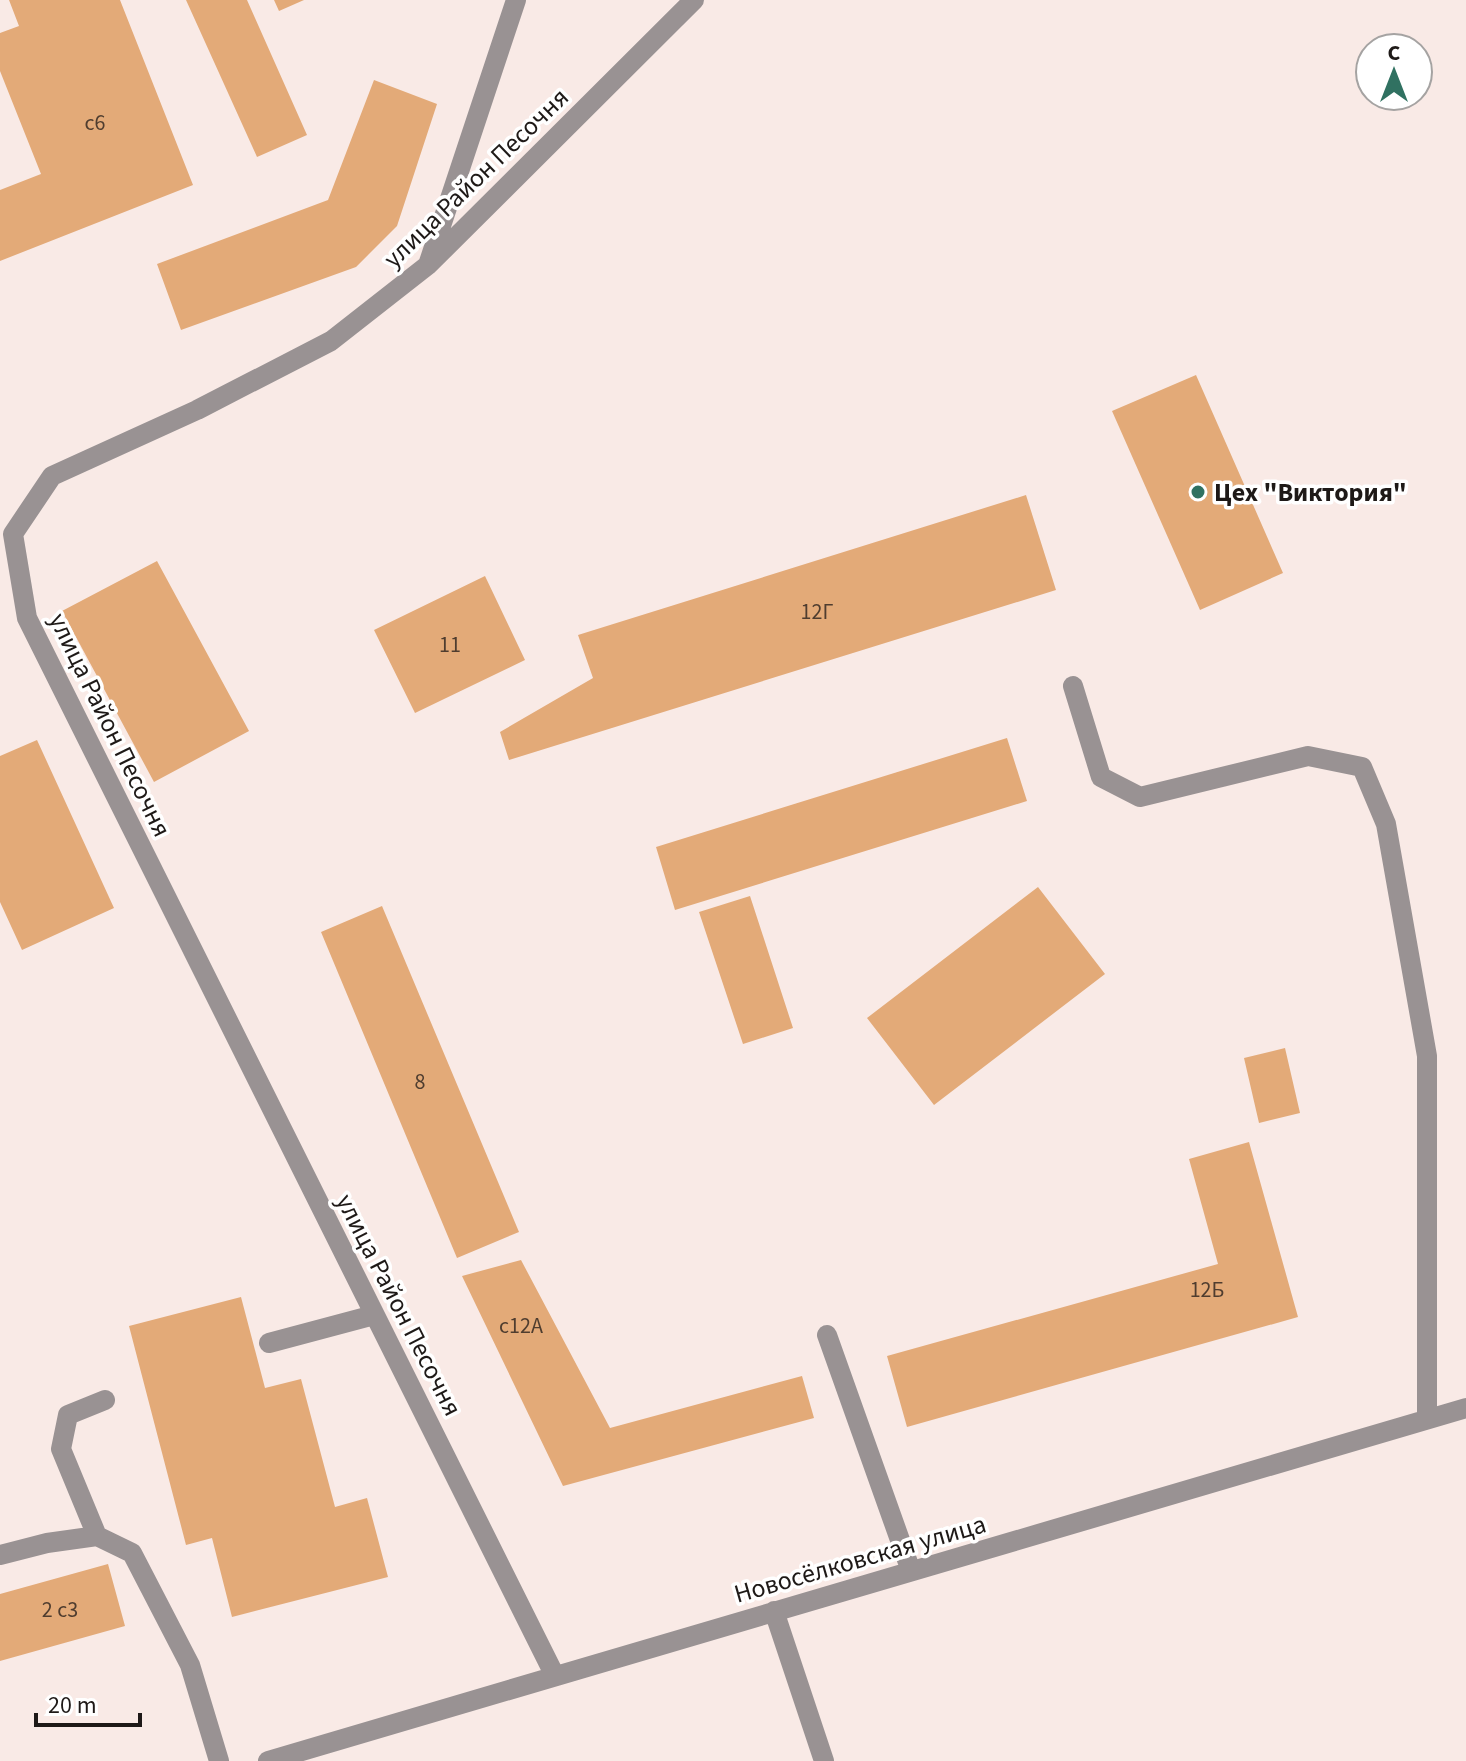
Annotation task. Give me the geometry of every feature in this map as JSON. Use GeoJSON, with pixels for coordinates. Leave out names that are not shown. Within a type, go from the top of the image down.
{"type":"FeatureCollection","features":[{"type":"Feature","properties":{"kind":"street"},"geometry":{"type":"LineString","coordinates":[[428,265],[516,0]]}},
{"type":"Feature","properties":{"kind":"street","name":"улица Район Песочня"},"geometry":{"type":"LineString","coordinates":[[555,1676],[27,618],[13,534],[52,476],[197,410],[331,341],[428,265],[694,0]]}},
{"type":"Feature","properties":{"kind":"street"},"geometry":{"type":"LineString","coordinates":[[1073,686],[1101,777],[1140,797],[1308,756],[1362,767],[1386,824],[1427,1056],[1427,1419]]}},
{"type":"Feature","properties":{"kind":"street"},"geometry":{"type":"LineString","coordinates":[[269,1343],[374,1315]]}},
{"type":"Feature","properties":{"kind":"street"},"geometry":{"type":"LineString","coordinates":[[827,1335],[911,1571]]}},
{"type":"Feature","properties":{"kind":"street"},"geometry":{"type":"LineString","coordinates":[[97,1536],[61,1449],[68,1415],[105,1400]]}},
{"type":"Feature","properties":{"kind":"street","name":"Новосёлковская улица"},"geometry":{"type":"LineString","coordinates":[[268,1761],[1466,1408]]}},
{"type":"Feature","properties":{"kind":"street"},"geometry":{"type":"LineString","coordinates":[[0,1555],[47,1543],[97,1536],[132,1553],[190,1665],[219,1761]]}},
{"type":"Feature","properties":{"kind":"street"},"geometry":{"type":"LineString","coordinates":[[774,1611],[824,1761]]}},
{"type":"Feature","properties":{"kind":"building"},"geometry":{"type":"Polygon","coordinates":[[[9,0],[120,0],[193,185],[0,261],[0,190],[41,174],[0,71],[0,33],[19,26],[9,0]]]}},
{"type":"Feature","properties":{"kind":"building"},"geometry":{"type":"Polygon","coordinates":[[[186,0],[247,0],[307,135],[257,157],[186,0]]]}},
{"type":"Feature","properties":{"kind":"building"},"geometry":{"type":"Polygon","coordinates":[[[274,0],[304,0],[279,11],[274,0]]]}},
{"type":"Feature","properties":{"kind":"building"},"geometry":{"type":"Polygon","coordinates":[[[374,80],[437,104],[397,226],[356,267],[181,330],[157,264],[328,200],[374,80]]]}},
{"type":"Feature","properties":{"kind":"building","name":"Цех \"Виктория\""},"geometry":{"type":"Polygon","coordinates":[[[1196,375],[1283,573],[1200,610],[1112,411],[1196,375]]]}},
{"type":"Feature","properties":{"kind":"building"},"geometry":{"type":"Polygon","coordinates":[[[1026,495],[1056,590],[509,760],[500,732],[593,678],[578,635],[1026,495]]]}},
{"type":"Feature","properties":{"kind":"building"},"geometry":{"type":"Polygon","coordinates":[[[157,561],[249,731],[154,782],[62,611],[157,561]]]}},
{"type":"Feature","properties":{"kind":"building"},"geometry":{"type":"Polygon","coordinates":[[[485,576],[525,660],[415,713],[374,630],[485,576]]]}},
{"type":"Feature","properties":{"kind":"building"},"geometry":{"type":"Polygon","coordinates":[[[1007,738],[1027,801],[675,910],[656,847],[1007,738]]]}},
{"type":"Feature","properties":{"kind":"building"},"geometry":{"type":"Polygon","coordinates":[[[37,740],[114,908],[22,950],[0,902],[0,756],[37,740]]]}},
{"type":"Feature","properties":{"kind":"building"},"geometry":{"type":"Polygon","coordinates":[[[1038,887],[1105,974],[934,1105],[867,1018],[1038,887]]]}},
{"type":"Feature","properties":{"kind":"building"},"geometry":{"type":"Polygon","coordinates":[[[750,896],[793,1028],[743,1044],[699,912],[750,896]]]}},
{"type":"Feature","properties":{"kind":"building"},"geometry":{"type":"Polygon","coordinates":[[[382,906],[519,1232],[457,1258],[321,932],[382,906]]]}},
{"type":"Feature","properties":{"kind":"building"},"geometry":{"type":"Polygon","coordinates":[[[1285,1048],[1300,1113],[1259,1123],[1244,1058],[1285,1048]]]}},
{"type":"Feature","properties":{"kind":"building"},"geometry":{"type":"Polygon","coordinates":[[[1249,1142],[1298,1317],[907,1427],[887,1356],[1218,1264],[1189,1159],[1249,1142]]]}},
{"type":"Feature","properties":{"kind":"building"},"geometry":{"type":"Polygon","coordinates":[[[521,1260],[610,1428],[802,1376],[814,1418],[563,1486],[462,1276],[521,1260]]]}},
{"type":"Feature","properties":{"kind":"building"},"geometry":{"type":"Polygon","coordinates":[[[241,1297],[265,1388],[301,1379],[335,1507],[367,1498],[388,1577],[232,1617],[212,1538],[186,1545],[129,1326],[241,1297]]]}},
{"type":"Feature","properties":{"kind":"building"},"geometry":{"type":"Polygon","coordinates":[[[108,1564],[125,1626],[0,1661],[0,1594],[108,1564]]]}},
{"type":"Feature","properties":{"kind":"place","name":"Цех \"Виктория\""},"geometry":{"type":"Point","coordinates":[1198,492]}}]}
